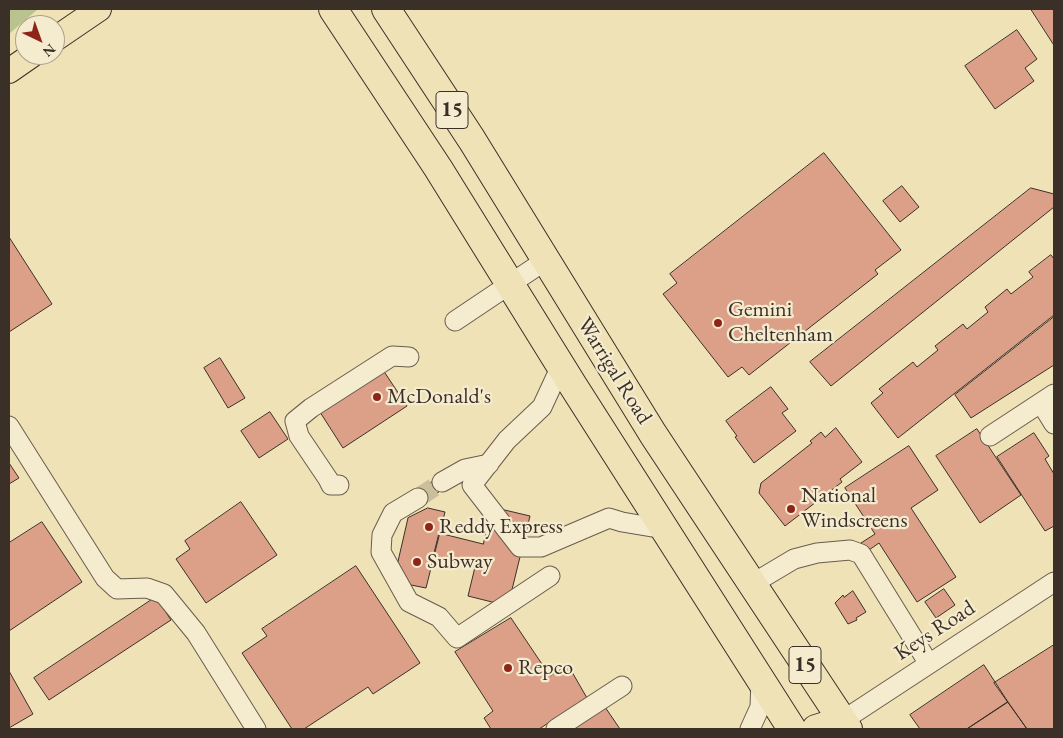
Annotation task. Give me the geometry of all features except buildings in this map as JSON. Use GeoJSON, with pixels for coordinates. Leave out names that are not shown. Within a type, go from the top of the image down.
{"type":"FeatureCollection","features":[{"type":"Feature","properties":{"kind":"highway","name":"Warrigal Road"},"geometry":{"type":"LineString","coordinates":[[333,9],[438,168],[561,366],[792,729]]}},
{"type":"Feature","properties":{"kind":"highway","name":"Warrigal Road"},"geometry":{"type":"LineString","coordinates":[[386,9],[472,140],[653,434],[752,584],[841,726]]}},
{"type":"Feature","properties":{"kind":"highway"},"geometry":{"type":"LineString","coordinates":[[816,729],[841,726]]}},
{"type":"Feature","properties":{"kind":"main road"},"geometry":{"type":"LineString","coordinates":[[65,32],[99,9]]}},
{"type":"Feature","properties":{"kind":"street"},"geometry":{"type":"LineString","coordinates":[[455,320],[546,260]]}},
{"type":"Feature","properties":{"kind":"street"},"geometry":{"type":"LineString","coordinates":[[334,482],[299,436],[295,420],[392,356],[409,357]]}},
{"type":"Feature","properties":{"kind":"street"},"geometry":{"type":"LineString","coordinates":[[561,366],[542,407],[507,440],[472,485],[520,547],[541,547],[609,518],[664,529]]}},
{"type":"Feature","properties":{"kind":"street"},"geometry":{"type":"LineString","coordinates":[[990,436],[1047,399],[1054,424]]}},
{"type":"Feature","properties":{"kind":"street"},"geometry":{"type":"LineString","coordinates":[[9,426],[105,578],[117,589],[147,588],[164,594],[196,633],[256,729]]}},
{"type":"Feature","properties":{"kind":"street"},"geometry":{"type":"LineString","coordinates":[[442,482],[465,469],[489,464]]}},
{"type":"Feature","properties":{"kind":"street"},"geometry":{"type":"LineString","coordinates":[[418,498],[393,513],[382,535],[381,552],[409,602],[439,617],[457,638],[550,576]]}},
{"type":"Feature","properties":{"kind":"street"},"geometry":{"type":"LineString","coordinates":[[752,584],[794,560],[817,553],[850,550],[861,554],[929,664]]}},
{"type":"Feature","properties":{"kind":"street","name":"Keys Road"},"geometry":{"type":"LineString","coordinates":[[841,726],[929,664],[1054,582]]}},
{"type":"Feature","properties":{"kind":"street"},"geometry":{"type":"LineString","coordinates":[[750,729],[760,707],[761,680]]}},
{"type":"Feature","properties":{"kind":"street"},"geometry":{"type":"LineString","coordinates":[[556,729],[622,686]]}},
{"type":"Feature","properties":{"kind":"green space"},"geometry":{"type":"Polygon","coordinates":[[[9,9],[38,9],[31,15],[15,15],[15,29],[9,34],[9,9]]]}},
{"type":"Feature","properties":{"kind":"tunnel"},"geometry":{"type":"LineString","coordinates":[[418,498],[442,482]]}},
{"type":"Feature","properties":{"kind":"place","name":"Gemini Cheltenham"},"geometry":{"type":"Point","coordinates":[718,323]}},
{"type":"Feature","properties":{"kind":"place","name":"McDonald's"},"geometry":{"type":"Point","coordinates":[377,397]}},
{"type":"Feature","properties":{"kind":"place","name":"National Windscreens"},"geometry":{"type":"Point","coordinates":[791,509]}},
{"type":"Feature","properties":{"kind":"place","name":"Reddy Express"},"geometry":{"type":"Point","coordinates":[429,527]}},
{"type":"Feature","properties":{"kind":"place","name":"Subway"},"geometry":{"type":"Point","coordinates":[417,562]}},
{"type":"Feature","properties":{"kind":"place","name":"Repco"},"geometry":{"type":"Point","coordinates":[508,668]}}]}
